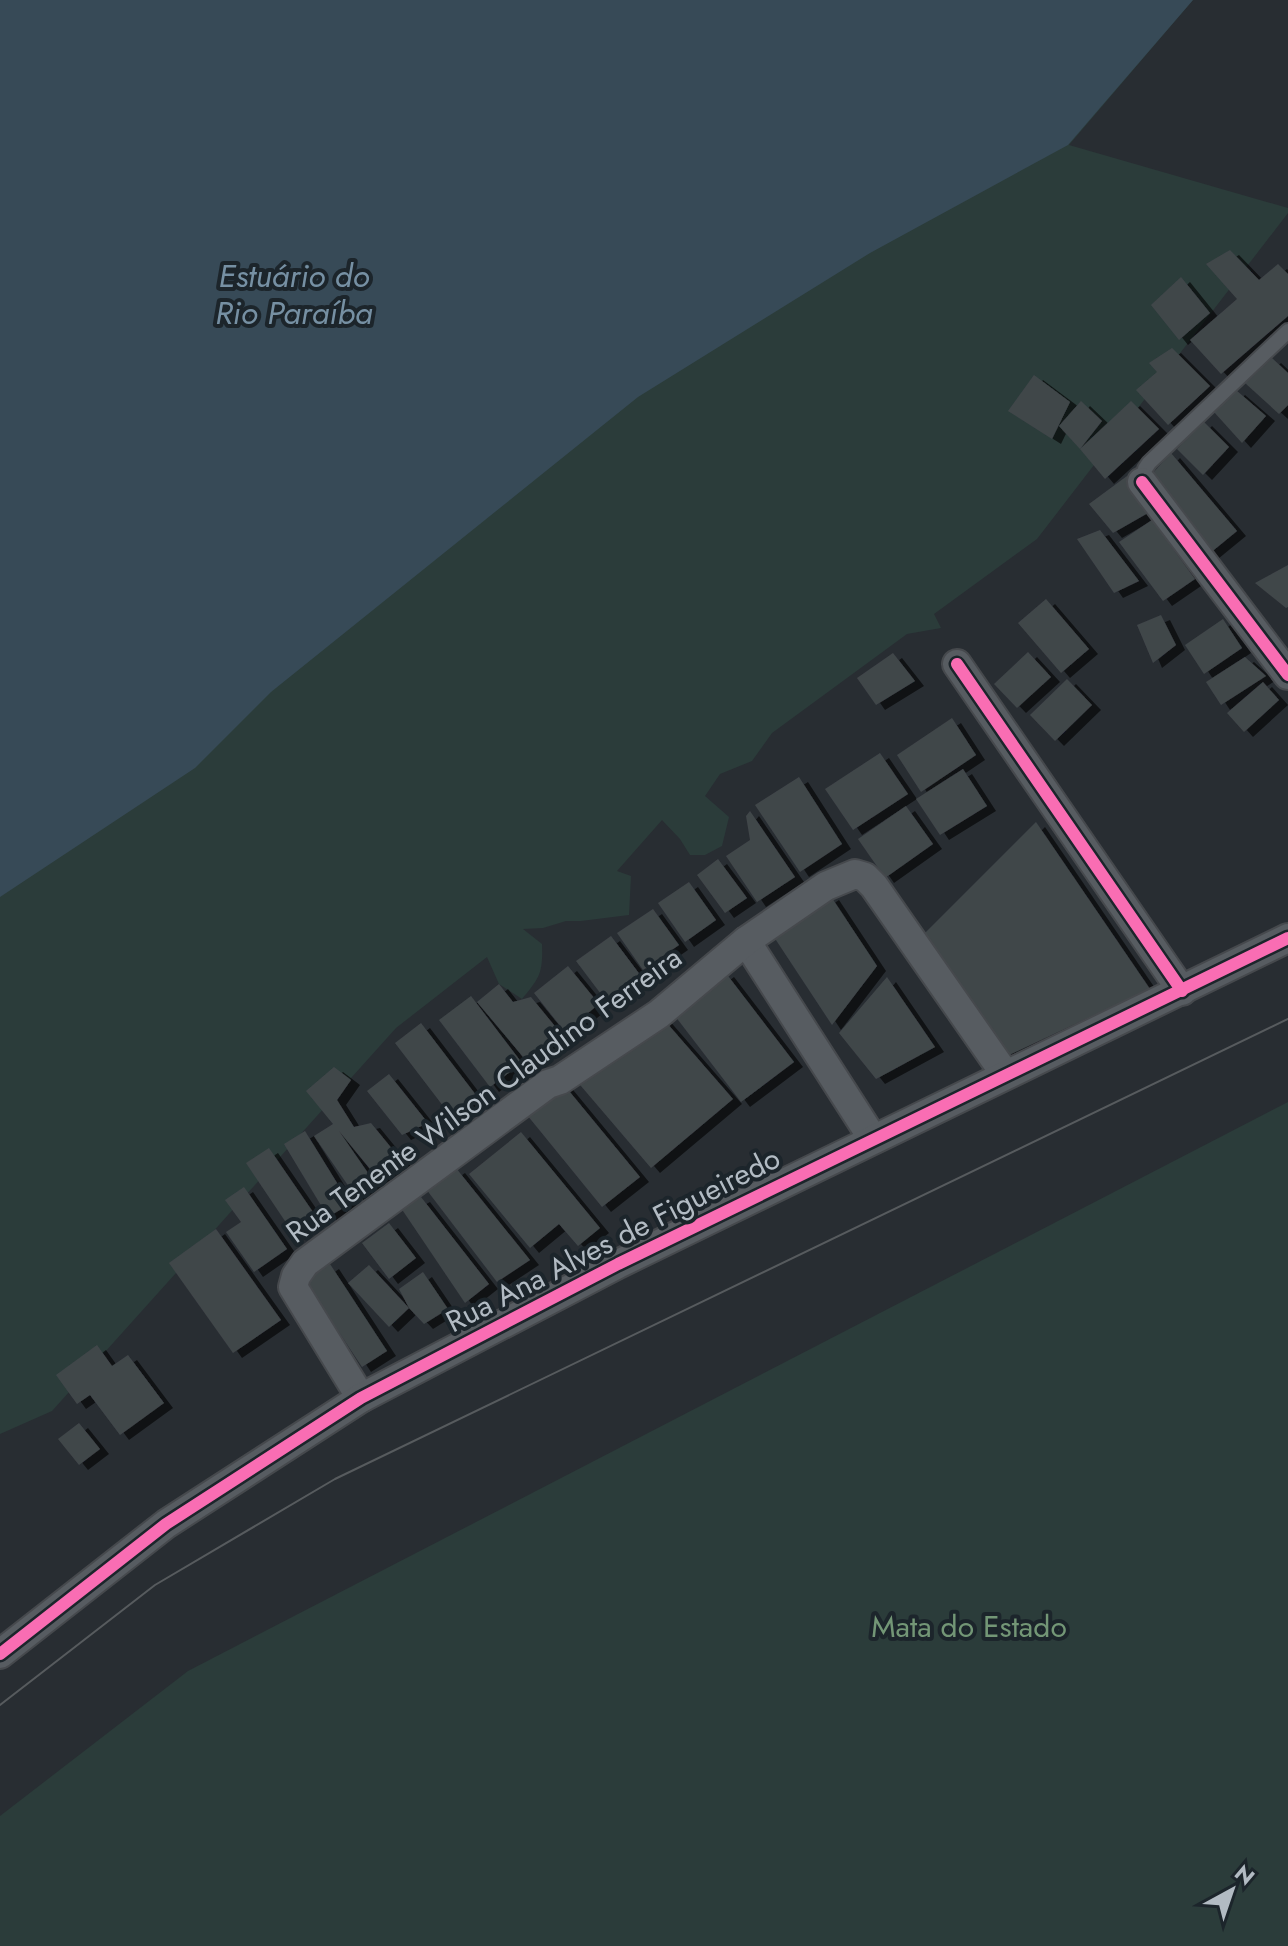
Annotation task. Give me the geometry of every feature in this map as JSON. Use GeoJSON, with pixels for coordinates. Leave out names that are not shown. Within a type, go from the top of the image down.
{"type":"FeatureCollection","features":[{"type":"Feature","properties":{"kind":"street"},"geometry":{"type":"LineString","coordinates":[[1142,482],[1288,675]]}},
{"type":"Feature","properties":{"kind":"street"},"geometry":{"type":"LineString","coordinates":[[957,664],[1182,991]]}},
{"type":"Feature","properties":{"kind":"street","name":"Rua Tenente Wilson Claudino Ferreira"},"geometry":{"type":"LineString","coordinates":[[361,1398],[293,1287],[305,1263],[548,1084],[560,1080],[659,1014],[746,941],[826,886],[855,874],[865,877],[874,886],[1005,1074]]}},
{"type":"Feature","properties":{"kind":"street","name":"Rua Ana Alves de Figueiredo"},"geometry":{"type":"LineString","coordinates":[[0,1654],[166,1524],[361,1398],[618,1264],[1288,938]]}},
{"type":"Feature","properties":{"kind":"street"},"geometry":{"type":"LineString","coordinates":[[746,941],[873,1139]]}},
{"type":"Feature","properties":{"kind":"lane"},"geometry":{"type":"LineString","coordinates":[[1142,482],[1149,463],[1288,331]]}},
{"type":"Feature","properties":{"kind":"green space"},"geometry":{"type":"Polygon","coordinates":[[[1193,0],[1069,145],[1288,208],[1288,213],[1037,539],[934,614],[941,628],[907,634],[772,733],[752,761],[720,774],[705,796],[729,817],[722,846],[705,855],[690,855],[662,820],[617,871],[631,876],[629,915],[523,929],[542,944],[542,954],[539,974],[522,999],[499,984],[487,957],[396,1028],[52,1411],[0,1434],[0,154],[1193,0]]]}},
{"type":"Feature","properties":{"kind":"green space","name":"Mata do Estado"},"geometry":{"type":"Polygon","coordinates":[[[1288,1102],[1288,1946],[0,1946],[0,1816],[188,1671],[1288,1102]]]}},
{"type":"Feature","properties":{"kind":"water","name":"Estuário do Rio Paraíba"},"geometry":{"type":"Polygon","coordinates":[[[0,0],[1193,0],[1068,145],[870,253],[638,397],[271,692],[195,768],[0,897],[0,0]]]}},
{"type":"Feature","properties":{"kind":"building"},"geometry":{"type":"Polygon","coordinates":[[[1230,250],[1259,280],[1278,264],[1288,274],[1288,316],[1221,374],[1190,340],[1237,299],[1206,264],[1230,250]]]}},
{"type":"Feature","properties":{"kind":"building"},"geometry":{"type":"Polygon","coordinates":[[[1181,277],[1210,313],[1179,340],[1151,305],[1181,277]]]}},
{"type":"Feature","properties":{"kind":"building"},"geometry":{"type":"Polygon","coordinates":[[[1172,348],[1210,386],[1168,425],[1136,390],[1157,372],[1149,363],[1172,348]]]}},
{"type":"Feature","properties":{"kind":"building"},"geometry":{"type":"Polygon","coordinates":[[[1272,358],[1288,373],[1288,405],[1279,414],[1245,383],[1272,358]]]}},
{"type":"Feature","properties":{"kind":"building"},"geometry":{"type":"Polygon","coordinates":[[[1034,375],[1070,402],[1052,439],[1008,411],[1034,375]]]}},
{"type":"Feature","properties":{"kind":"building"},"geometry":{"type":"Polygon","coordinates":[[[1236,390],[1266,416],[1242,443],[1214,412],[1236,390]]]}},
{"type":"Feature","properties":{"kind":"building"},"geometry":{"type":"Polygon","coordinates":[[[1081,401],[1102,421],[1080,449],[1059,426],[1081,401]]]}},
{"type":"Feature","properties":{"kind":"building"},"geometry":{"type":"Polygon","coordinates":[[[1131,401],[1159,429],[1105,479],[1080,449],[1131,401]]]}},
{"type":"Feature","properties":{"kind":"building"},"geometry":{"type":"Polygon","coordinates":[[[1203,421],[1229,447],[1203,475],[1177,449],[1203,421]]]}},
{"type":"Feature","properties":{"kind":"building"},"geometry":{"type":"Polygon","coordinates":[[[1171,453],[1237,531],[1209,554],[1151,475],[1171,453]]]}},
{"type":"Feature","properties":{"kind":"building"},"geometry":{"type":"Polygon","coordinates":[[[1127,476],[1148,513],[1113,533],[1089,504],[1127,476]]]}},
{"type":"Feature","properties":{"kind":"building"},"geometry":{"type":"Polygon","coordinates":[[[1152,520],[1195,579],[1163,601],[1119,542],[1152,520]]]}},
{"type":"Feature","properties":{"kind":"building"},"geometry":{"type":"Polygon","coordinates":[[[1100,530],[1139,581],[1114,593],[1077,539],[1100,530]]]}},
{"type":"Feature","properties":{"kind":"building"},"geometry":{"type":"Polygon","coordinates":[[[1288,565],[1288,607],[1286,608],[1255,583],[1288,565]]]}},
{"type":"Feature","properties":{"kind":"building"},"geometry":{"type":"Polygon","coordinates":[[[1046,599],[1089,649],[1061,673],[1018,623],[1046,599]]]}},
{"type":"Feature","properties":{"kind":"building"},"geometry":{"type":"Polygon","coordinates":[[[1161,615],[1176,645],[1153,663],[1137,625],[1161,615]]]}},
{"type":"Feature","properties":{"kind":"building"},"geometry":{"type":"Polygon","coordinates":[[[1223,619],[1242,648],[1204,674],[1185,645],[1223,619]]]}},
{"type":"Feature","properties":{"kind":"building"},"geometry":{"type":"Polygon","coordinates":[[[1028,652],[1051,677],[1017,708],[994,684],[1028,652]]]}},
{"type":"Feature","properties":{"kind":"building"},"geometry":{"type":"Polygon","coordinates":[[[893,653],[915,681],[876,705],[857,678],[893,653]]]}},
{"type":"Feature","properties":{"kind":"building"},"geometry":{"type":"Polygon","coordinates":[[[1245,657],[1266,676],[1221,705],[1206,682],[1245,657]]]}},
{"type":"Feature","properties":{"kind":"building"},"geometry":{"type":"Polygon","coordinates":[[[1067,679],[1092,705],[1055,741],[1030,715],[1067,679]]]}},
{"type":"Feature","properties":{"kind":"building"},"geometry":{"type":"Polygon","coordinates":[[[1263,682],[1279,700],[1244,732],[1227,713],[1263,682]]]}},
{"type":"Feature","properties":{"kind":"building"},"geometry":{"type":"Polygon","coordinates":[[[952,718],[976,755],[921,792],[897,755],[952,718]]]}},
{"type":"Feature","properties":{"kind":"building"},"geometry":{"type":"Polygon","coordinates":[[[880,753],[908,794],[853,830],[825,789],[880,753]]]}},
{"type":"Feature","properties":{"kind":"building"},"geometry":{"type":"Polygon","coordinates":[[[963,769],[987,806],[940,835],[916,799],[963,769]]]}},
{"type":"Feature","properties":{"kind":"building"},"geometry":{"type":"Polygon","coordinates":[[[799,777],[842,844],[800,872],[755,805],[799,777]]]}},
{"type":"Feature","properties":{"kind":"building"},"geometry":{"type":"Polygon","coordinates":[[[906,806],[933,844],[885,878],[858,839],[906,806]]]}},
{"type":"Feature","properties":{"kind":"building"},"geometry":{"type":"Polygon","coordinates":[[[750,811],[795,877],[757,902],[726,856],[750,840],[746,816],[750,811]]]}},
{"type":"Feature","properties":{"kind":"building"},"geometry":{"type":"Polygon","coordinates":[[[1036,822],[1150,989],[1007,1056],[923,935],[1036,822]]]}},
{"type":"Feature","properties":{"kind":"building"},"geometry":{"type":"Polygon","coordinates":[[[718,859],[747,898],[725,913],[697,875],[718,859]]]}},
{"type":"Feature","properties":{"kind":"building"},"geometry":{"type":"Polygon","coordinates":[[[689,882],[716,920],[685,942],[658,903],[689,882]]]}},
{"type":"Feature","properties":{"kind":"building"},"geometry":{"type":"Polygon","coordinates":[[[830,895],[877,966],[832,1025],[772,934],[830,895]]]}},
{"type":"Feature","properties":{"kind":"building"},"geometry":{"type":"Polygon","coordinates":[[[653,909],[679,945],[643,970],[617,933],[653,909]]]}},
{"type":"Feature","properties":{"kind":"building"},"geometry":{"type":"Polygon","coordinates":[[[611,936],[641,976],[607,1002],[576,961],[611,936]]]}},
{"type":"Feature","properties":{"kind":"building"},"geometry":{"type":"Polygon","coordinates":[[[568,966],[599,1004],[565,1032],[534,993],[568,966]]]}},
{"type":"Feature","properties":{"kind":"building"},"geometry":{"type":"Polygon","coordinates":[[[725,972],[794,1062],[741,1102],[672,1012],[725,972]]]}},
{"type":"Feature","properties":{"kind":"building"},"geometry":{"type":"Polygon","coordinates":[[[887,977],[935,1047],[876,1079],[839,1033],[887,977]]]}},
{"type":"Feature","properties":{"kind":"building"},"geometry":{"type":"Polygon","coordinates":[[[499,984],[513,1002],[531,997],[563,1036],[529,1064],[477,1002],[499,984]]]}},
{"type":"Feature","properties":{"kind":"building"},"geometry":{"type":"Polygon","coordinates":[[[471,996],[522,1063],[490,1087],[439,1020],[471,996]]]}},
{"type":"Feature","properties":{"kind":"building"},"geometry":{"type":"Polygon","coordinates":[[[659,1014],[733,1099],[651,1168],[575,1079],[659,1014]]]}},
{"type":"Feature","properties":{"kind":"building"},"geometry":{"type":"Polygon","coordinates":[[[421,1023],[479,1099],[453,1119],[395,1043],[421,1023]]]}},
{"type":"Feature","properties":{"kind":"building"},"geometry":{"type":"Polygon","coordinates":[[[334,1067],[351,1080],[337,1100],[354,1127],[371,1123],[402,1161],[379,1180],[339,1131],[377,1186],[358,1200],[314,1136],[333,1124],[306,1091],[334,1067]]]}},
{"type":"Feature","properties":{"kind":"building"},"geometry":{"type":"Polygon","coordinates":[[[389,1074],[428,1123],[402,1135],[367,1091],[389,1074]]]}},
{"type":"Feature","properties":{"kind":"building"},"geometry":{"type":"Polygon","coordinates":[[[560,1080],[640,1177],[602,1207],[523,1110],[560,1080]]]}},
{"type":"Feature","properties":{"kind":"building"},"geometry":{"type":"Polygon","coordinates":[[[305,1131],[350,1204],[328,1217],[284,1144],[305,1131]]]}},
{"type":"Feature","properties":{"kind":"building"},"geometry":{"type":"Polygon","coordinates":[[[521,1132],[600,1228],[578,1246],[559,1224],[530,1248],[469,1174],[521,1132]]]}},
{"type":"Feature","properties":{"kind":"building"},"geometry":{"type":"Polygon","coordinates":[[[269,1148],[313,1212],[289,1227],[246,1163],[269,1148]]]}},
{"type":"Feature","properties":{"kind":"building"},"geometry":{"type":"Polygon","coordinates":[[[456,1168],[530,1260],[497,1282],[426,1189],[456,1168]]]}},
{"type":"Feature","properties":{"kind":"building"},"geometry":{"type":"Polygon","coordinates":[[[244,1187],[287,1249],[254,1272],[226,1232],[241,1222],[225,1200],[244,1187]]]}},
{"type":"Feature","properties":{"kind":"building"},"geometry":{"type":"Polygon","coordinates":[[[421,1197],[489,1284],[465,1303],[401,1208],[421,1197]]]}},
{"type":"Feature","properties":{"kind":"building"},"geometry":{"type":"Polygon","coordinates":[[[389,1223],[416,1258],[389,1279],[362,1243],[389,1223]]]}},
{"type":"Feature","properties":{"kind":"building"},"geometry":{"type":"Polygon","coordinates":[[[216,1229],[281,1320],[233,1353],[169,1263],[216,1229]]]}},
{"type":"Feature","properties":{"kind":"building"},"geometry":{"type":"Polygon","coordinates":[[[330,1264],[387,1351],[362,1367],[305,1281],[330,1264]]]}},
{"type":"Feature","properties":{"kind":"building"},"geometry":{"type":"Polygon","coordinates":[[[369,1265],[409,1308],[389,1327],[348,1283],[369,1265]]]}},
{"type":"Feature","properties":{"kind":"building"},"geometry":{"type":"Polygon","coordinates":[[[423,1272],[448,1309],[424,1324],[409,1308],[399,1289],[423,1272]]]}},
{"type":"Feature","properties":{"kind":"building"},"geometry":{"type":"Polygon","coordinates":[[[97,1345],[112,1366],[128,1355],[164,1403],[120,1435],[90,1395],[77,1404],[56,1375],[97,1345]]]}},
{"type":"Feature","properties":{"kind":"building"},"geometry":{"type":"Polygon","coordinates":[[[79,1423],[100,1449],[79,1465],[58,1439],[79,1423]]]}},
{"type":"Feature","properties":{"kind":"tram line"},"geometry":{"type":"LineString","coordinates":[[0,1705],[155,1585],[335,1479],[1288,1019]]}},
{"type":"Feature","properties":{"kind":"cycle path"},"geometry":{"type":"LineString","coordinates":[[1142,482],[1288,675]]}},
{"type":"Feature","properties":{"kind":"cycle path"},"geometry":{"type":"LineString","coordinates":[[957,664],[1182,991]]}},
{"type":"Feature","properties":{"kind":"cycle path"},"geometry":{"type":"LineString","coordinates":[[0,1654],[166,1524],[361,1398],[618,1264],[1288,938]]}}]}
